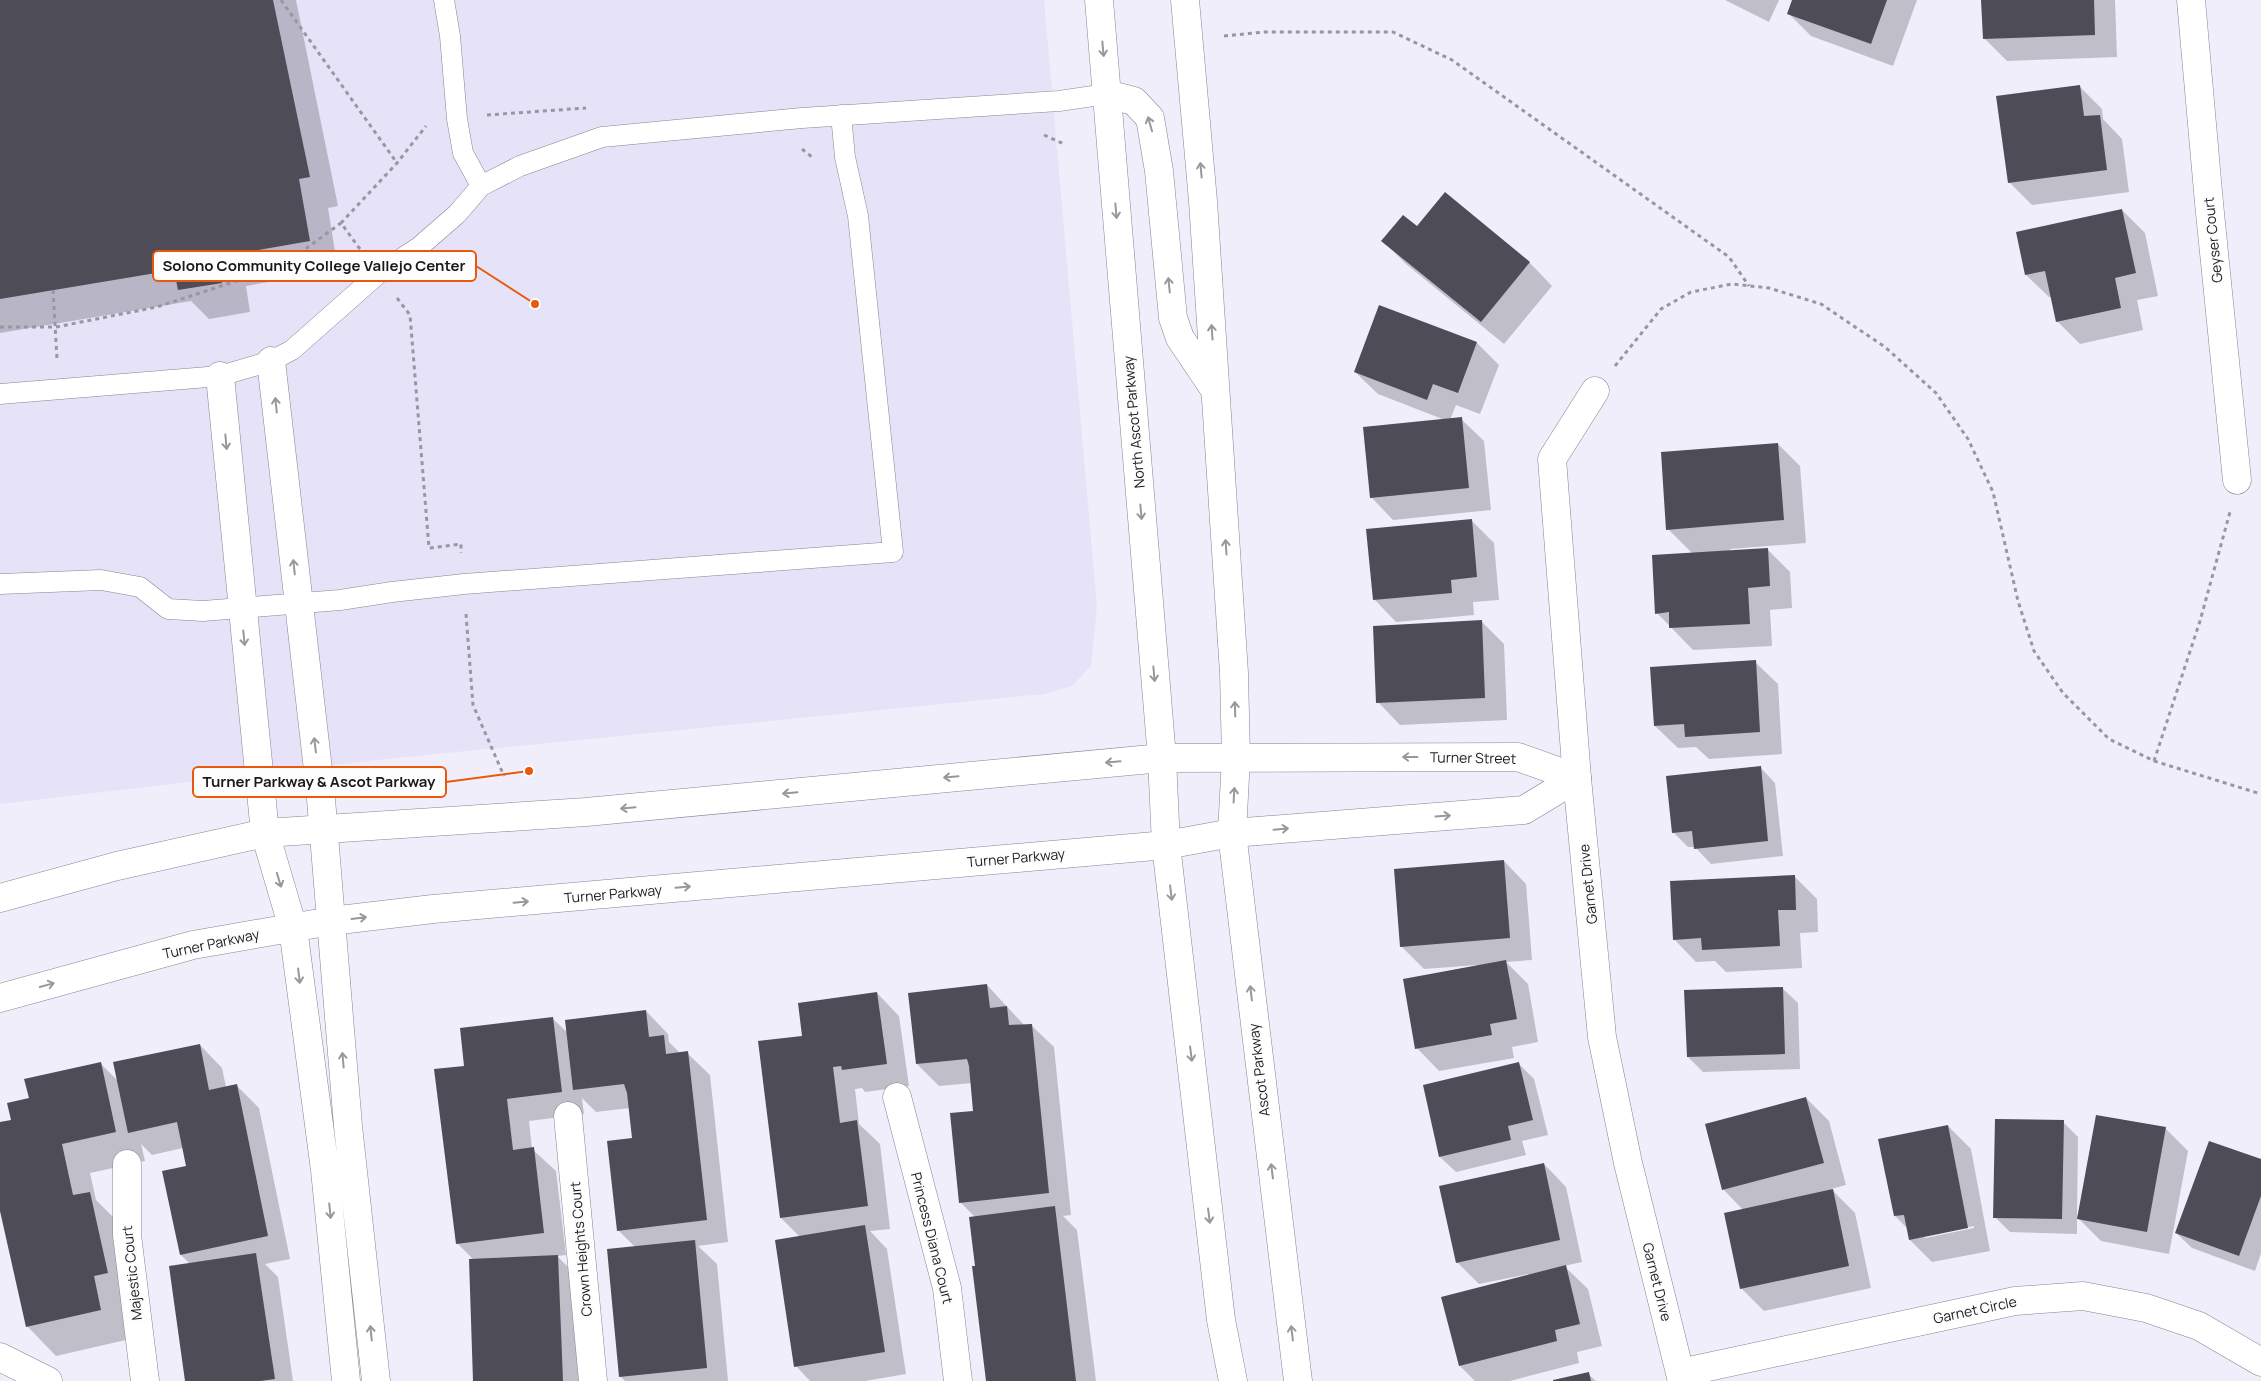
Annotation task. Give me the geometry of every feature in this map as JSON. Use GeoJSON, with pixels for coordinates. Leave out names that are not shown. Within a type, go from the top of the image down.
{"type":"FeatureCollection","features":[{"type":"Feature","properties":{"kind":"street","name":"North Ascot Parkway"},"geometry":{"type":"LineString","coordinates":[[1099,0],[1162,758],[1166,845]]}},
{"type":"Feature","properties":{"kind":"street"},"geometry":{"type":"LineString","coordinates":[[1185,0],[1203,201],[1216,391],[1234,672],[1236,758]]}},
{"type":"Feature","properties":{"kind":"street","name":"Geyser Court"},"geometry":{"type":"LineString","coordinates":[[2191,0],[2237,480]]}},
{"type":"Feature","properties":{"kind":"street"},"geometry":{"type":"LineString","coordinates":[[1107,94],[1134,101],[1150,118],[1159,171],[1173,318],[1180,338],[1216,391]]}},
{"type":"Feature","properties":{"kind":"street"},"geometry":{"type":"LineString","coordinates":[[271,361],[324,828],[345,1090],[376,1381]]}},
{"type":"Feature","properties":{"kind":"street"},"geometry":{"type":"LineString","coordinates":[[220,376],[241,608],[265,833],[293,928],[326,1170],[346,1381]]}},
{"type":"Feature","properties":{"kind":"street","name":"Garnet Drive"},"geometry":{"type":"LineString","coordinates":[[1595,392],[1552,459],[1577,778],[1602,1037],[1628,1163],[1681,1377]]}},
{"type":"Feature","properties":{"kind":"street","name":"Turner Street"},"geometry":{"type":"LineString","coordinates":[[1162,758],[1518,757],[1577,778]]}},
{"type":"Feature","properties":{"kind":"street"},"geometry":{"type":"LineString","coordinates":[[0,898],[117,866],[265,833],[586,812],[1162,758]]}},
{"type":"Feature","properties":{"kind":"street","name":"Ascot Parkway"},"geometry":{"type":"LineString","coordinates":[[1236,758],[1232,833],[1298,1381]]}},
{"type":"Feature","properties":{"kind":"street"},"geometry":{"type":"LineString","coordinates":[[1232,833],[1524,810],[1577,778]]}},
{"type":"Feature","properties":{"kind":"street","name":"Turner Parkway"},"geometry":{"type":"LineString","coordinates":[[0,998],[193,945],[331,921],[433,909],[1166,845],[1232,833]]}},
{"type":"Feature","properties":{"kind":"street"},"geometry":{"type":"LineString","coordinates":[[1166,845],[1222,1320],[1232,1381]]}},
{"type":"Feature","properties":{"kind":"street"},"geometry":{"type":"LineString","coordinates":[[316,1092],[345,1090]]}},
{"type":"Feature","properties":{"kind":"street","name":"Princess Diana Court"},"geometry":{"type":"LineString","coordinates":[[896,1097],[947,1288],[958,1381]]}},
{"type":"Feature","properties":{"kind":"street","name":"Crown Heights Court"},"geometry":{"type":"LineString","coordinates":[[568,1116],[593,1381]]}},
{"type":"Feature","properties":{"kind":"street","name":"Majestic Court"},"geometry":{"type":"LineString","coordinates":[[127,1164],[127,1235],[144,1381]]}},
{"type":"Feature","properties":{"kind":"street"},"geometry":{"type":"LineString","coordinates":[[326,1170],[353,1168]]}},
{"type":"Feature","properties":{"kind":"street","name":"Garnet Circle"},"geometry":{"type":"LineString","coordinates":[[1681,1377],[2016,1301],[2083,1296],[2146,1308],[2199,1326],[2261,1362]]}},
{"type":"Feature","properties":{"kind":"street"},"geometry":{"type":"LineString","coordinates":[[0,1357],[48,1381]]}},
{"type":"Feature","properties":{"kind":"lane"},"geometry":{"type":"LineString","coordinates":[[444,0],[450,36],[457,119],[464,153],[481,186]]}},
{"type":"Feature","properties":{"kind":"lane"},"geometry":{"type":"LineString","coordinates":[[0,394],[220,376],[271,361],[292,350],[378,274],[419,247],[457,214],[481,186],[520,166],[602,138],[802,118],[1060,101],[1107,94]]}},
{"type":"Feature","properties":{"kind":"lane"},"geometry":{"type":"LineString","coordinates":[[0,584],[101,580],[140,587],[168,609],[203,611],[340,600],[464,584],[893,552],[858,216],[845,157],[841,115]]}},
{"type":"Feature","properties":{"kind":"path"},"geometry":{"type":"LineString","coordinates":[[281,0],[397,163]]}},
{"type":"Feature","properties":{"kind":"path"},"geometry":{"type":"LineString","coordinates":[[1224,36],[1264,32],[1393,32],[1452,60],[1729,257],[1749,286]]}},
{"type":"Feature","properties":{"kind":"path"},"geometry":{"type":"LineString","coordinates":[[0,327],[56,327],[156,307],[282,266],[341,223],[397,163],[429,122],[593,107]]}},
{"type":"Feature","properties":{"kind":"path"},"geometry":{"type":"LineString","coordinates":[[802,118],[802,151],[811,155],[814,161],[845,157]]}},
{"type":"Feature","properties":{"kind":"path"},"geometry":{"type":"LineString","coordinates":[[1037,133],[1051,136],[1064,144]]}},
{"type":"Feature","properties":{"kind":"path"},"geometry":{"type":"LineString","coordinates":[[341,223],[410,315],[429,548],[461,544],[473,705],[504,776]]}},
{"type":"Feature","properties":{"kind":"path"},"geometry":{"type":"LineString","coordinates":[[1595,392],[1661,309],[1691,292],[1732,284],[1769,288],[1821,304],[1885,347],[1936,393],[1968,439],[1993,492],[2018,601],[2034,651],[2063,693],[2109,739],[2154,761],[2261,794]]}},
{"type":"Feature","properties":{"kind":"path"},"geometry":{"type":"LineString","coordinates":[[53,290],[59,389]]}},
{"type":"Feature","properties":{"kind":"path"},"geometry":{"type":"LineString","coordinates":[[2154,761],[2217,566],[2237,480]]}},
{"type":"Feature","properties":{"kind":"shaded area"},"geometry":{"type":"Polygon","coordinates":[[[0,0],[1044,0],[1097,607],[1091,666],[1072,686],[1044,694],[386,759],[0,804],[0,0]]]}},
{"type":"Feature","properties":{"kind":"building"},"geometry":{"type":"Polygon","coordinates":[[[0,0],[273,0],[310,177],[299,179],[310,241],[218,257],[222,283],[178,290],[174,270],[0,299],[0,0]]]}},
{"type":"Feature","properties":{"kind":"building"},"geometry":{"type":"Polygon","coordinates":[[[1792,0],[1887,0],[1871,44],[1787,14],[1792,0]]]}},
{"type":"Feature","properties":{"kind":"building"},"geometry":{"type":"Polygon","coordinates":[[[1981,0],[2094,0],[2095,35],[1983,39],[1981,0]]]}},
{"type":"Feature","properties":{"kind":"building"},"geometry":{"type":"Polygon","coordinates":[[[2080,85],[2084,116],[2100,115],[2107,170],[2008,183],[1996,96],[2080,85]]]}},
{"type":"Feature","properties":{"kind":"building"},"geometry":{"type":"Polygon","coordinates":[[[1445,192],[1530,262],[1481,322],[1381,241],[1403,215],[1417,226],[1445,192]]]}},
{"type":"Feature","properties":{"kind":"building"},"geometry":{"type":"Polygon","coordinates":[[[2122,209],[2136,273],[2115,278],[2121,308],[2056,322],[2045,271],[2025,275],[2016,232],[2122,209]]]}},
{"type":"Feature","properties":{"kind":"building"},"geometry":{"type":"Polygon","coordinates":[[[1379,305],[1477,342],[1458,393],[1433,384],[1427,400],[1354,372],[1379,305]]]}},
{"type":"Feature","properties":{"kind":"building"},"geometry":{"type":"Polygon","coordinates":[[[1462,417],[1469,488],[1370,498],[1363,427],[1462,417]]]}},
{"type":"Feature","properties":{"kind":"building"},"geometry":{"type":"Polygon","coordinates":[[[1778,443],[1784,520],[1666,530],[1661,452],[1778,443]]]}},
{"type":"Feature","properties":{"kind":"building"},"geometry":{"type":"Polygon","coordinates":[[[1472,519],[1477,577],[1451,580],[1452,593],[1373,600],[1366,529],[1472,519]]]}},
{"type":"Feature","properties":{"kind":"building"},"geometry":{"type":"Polygon","coordinates":[[[1768,548],[1770,586],[1748,588],[1750,624],[1669,628],[1669,612],[1655,614],[1652,555],[1768,548]]]}},
{"type":"Feature","properties":{"kind":"building"},"geometry":{"type":"Polygon","coordinates":[[[1482,620],[1485,698],[1376,703],[1373,626],[1482,620]]]}},
{"type":"Feature","properties":{"kind":"building"},"geometry":{"type":"Polygon","coordinates":[[[1756,660],[1760,732],[1685,737],[1684,724],[1654,726],[1650,667],[1756,660]]]}},
{"type":"Feature","properties":{"kind":"building"},"geometry":{"type":"Polygon","coordinates":[[[1761,766],[1768,841],[1694,849],[1692,831],[1672,833],[1666,776],[1761,766]]]}},
{"type":"Feature","properties":{"kind":"building"},"geometry":{"type":"Polygon","coordinates":[[[1504,860],[1510,938],[1400,947],[1394,869],[1504,860]]]}},
{"type":"Feature","properties":{"kind":"building"},"geometry":{"type":"Polygon","coordinates":[[[1795,875],[1796,910],[1778,910],[1780,946],[1702,950],[1701,938],[1673,940],[1670,881],[1795,875]]]}},
{"type":"Feature","properties":{"kind":"building"},"geometry":{"type":"Polygon","coordinates":[[[1506,960],[1517,1019],[1490,1024],[1492,1035],[1415,1049],[1403,979],[1506,960]]]}},
{"type":"Feature","properties":{"kind":"building"},"geometry":{"type":"Polygon","coordinates":[[[987,984],[990,1008],[1007,1006],[1009,1025],[1032,1024],[1049,1193],[959,1203],[950,1113],[973,1111],[969,1066],[967,1059],[916,1064],[908,993],[987,984]]]}},
{"type":"Feature","properties":{"kind":"building"},"geometry":{"type":"Polygon","coordinates":[[[1783,987],[1785,1054],[1687,1057],[1684,990],[1783,987]]]}},
{"type":"Feature","properties":{"kind":"building"},"geometry":{"type":"Polygon","coordinates":[[[877,992],[887,1064],[842,1070],[841,1066],[833,1067],[840,1123],[857,1120],[868,1206],[780,1218],[758,1041],[802,1036],[798,1003],[877,992]]]}},
{"type":"Feature","properties":{"kind":"building"},"geometry":{"type":"Polygon","coordinates":[[[646,1010],[649,1037],[664,1035],[666,1054],[688,1051],[707,1220],[617,1231],[607,1141],[632,1138],[627,1093],[624,1084],[573,1090],[565,1020],[646,1010]]]}},
{"type":"Feature","properties":{"kind":"building"},"geometry":{"type":"Polygon","coordinates":[[[553,1017],[562,1092],[507,1099],[513,1150],[534,1147],[544,1233],[456,1244],[434,1069],[464,1066],[460,1028],[553,1017]]]}},
{"type":"Feature","properties":{"kind":"building"},"geometry":{"type":"Polygon","coordinates":[[[200,1044],[209,1090],[237,1084],[268,1236],[180,1255],[162,1171],[186,1166],[177,1122],[128,1133],[113,1062],[200,1044]]]}},
{"type":"Feature","properties":{"kind":"building"},"geometry":{"type":"Polygon","coordinates":[[[101,1062],[116,1132],[62,1144],[73,1195],[90,1192],[108,1273],[94,1276],[101,1310],[26,1327],[0,1211],[0,1122],[11,1120],[7,1103],[29,1098],[24,1079],[101,1062]]]}},
{"type":"Feature","properties":{"kind":"building"},"geometry":{"type":"Polygon","coordinates":[[[1519,1062],[1533,1120],[1508,1126],[1511,1140],[1439,1157],[1423,1085],[1519,1062]]]}},
{"type":"Feature","properties":{"kind":"building"},"geometry":{"type":"Polygon","coordinates":[[[1806,1097],[1824,1163],[1722,1190],[1705,1124],[1806,1097]]]}},
{"type":"Feature","properties":{"kind":"building"},"geometry":{"type":"Polygon","coordinates":[[[2096,1115],[2166,1127],[2147,1232],[2077,1219],[2096,1115]]]}},
{"type":"Feature","properties":{"kind":"building"},"geometry":{"type":"Polygon","coordinates":[[[1995,1119],[2064,1120],[2062,1219],[1993,1218],[1995,1119]]]}},
{"type":"Feature","properties":{"kind":"building"},"geometry":{"type":"Polygon","coordinates":[[[1948,1125],[1968,1228],[1909,1240],[1904,1215],[1894,1216],[1878,1139],[1948,1125]]]}},
{"type":"Feature","properties":{"kind":"building"},"geometry":{"type":"Polygon","coordinates":[[[2209,1141],[2261,1159],[2261,1196],[2239,1256],[2175,1233],[2209,1141]]]}},
{"type":"Feature","properties":{"kind":"building"},"geometry":{"type":"Polygon","coordinates":[[[1544,1163],[1560,1240],[1456,1263],[1439,1186],[1544,1163]]]}},
{"type":"Feature","properties":{"kind":"building"},"geometry":{"type":"Polygon","coordinates":[[[1833,1189],[1849,1266],[1740,1289],[1724,1213],[1833,1189]]]}},
{"type":"Feature","properties":{"kind":"building"},"geometry":{"type":"Polygon","coordinates":[[[1055,1206],[1076,1381],[986,1381],[972,1266],[975,1266],[969,1217],[1055,1206]]]}},
{"type":"Feature","properties":{"kind":"building"},"geometry":{"type":"Polygon","coordinates":[[[865,1225],[885,1352],[794,1367],[775,1240],[865,1225]]]}},
{"type":"Feature","properties":{"kind":"building"},"geometry":{"type":"Polygon","coordinates":[[[695,1240],[707,1368],[619,1377],[607,1249],[695,1240]]]}},
{"type":"Feature","properties":{"kind":"building"},"geometry":{"type":"Polygon","coordinates":[[[256,1253],[275,1379],[260,1381],[185,1381],[169,1266],[256,1253]]]}},
{"type":"Feature","properties":{"kind":"building"},"geometry":{"type":"Polygon","coordinates":[[[558,1255],[563,1381],[473,1381],[469,1259],[558,1255]]]}},
{"type":"Feature","properties":{"kind":"building"},"geometry":{"type":"Polygon","coordinates":[[[1566,1265],[1580,1324],[1555,1330],[1557,1341],[1459,1366],[1441,1297],[1566,1265]]]}},
{"type":"Feature","properties":{"kind":"building"},"geometry":{"type":"Polygon","coordinates":[[[1589,1372],[1591,1381],[1553,1381],[1553,1380],[1589,1372]]]}},
{"type":"Feature","properties":{"kind":"place","name":"Solono Community College Vallejo Center"},"geometry":{"type":"Point","coordinates":[535,304]}},
{"type":"Feature","properties":{"kind":"place","name":"Turner Parkway & Ascot Parkway"},"geometry":{"type":"Point","coordinates":[529,771]}}]}
